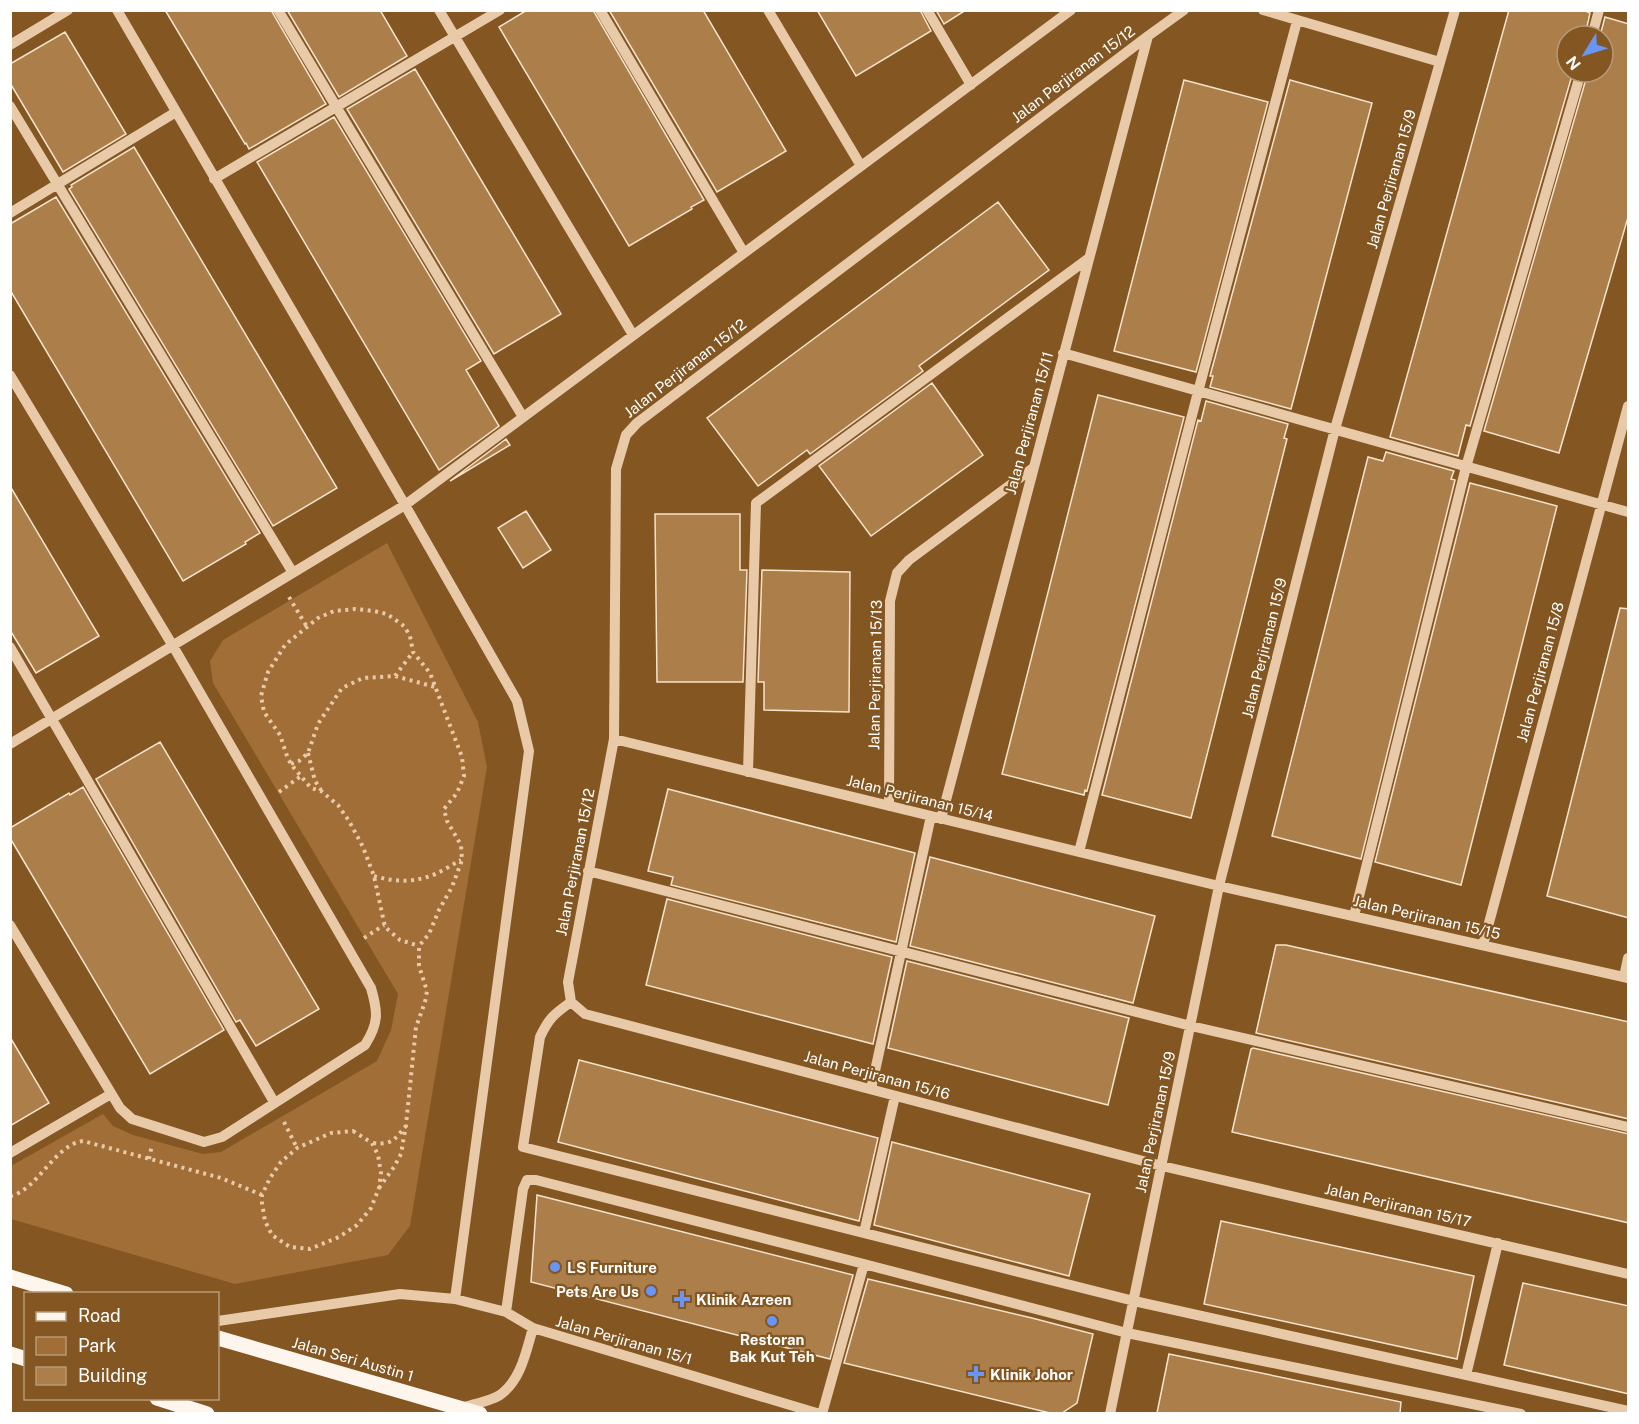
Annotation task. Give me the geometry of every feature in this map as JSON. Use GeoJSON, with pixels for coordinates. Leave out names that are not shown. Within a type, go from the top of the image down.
{"type":"FeatureCollection","features":[{"type":"Feature","properties":{"kind":"main road"},"geometry":{"type":"LineString","coordinates":[[10,1277],[62,1292]]}},
{"type":"Feature","properties":{"kind":"main road","name":"Jalan Seri Austin 1"},"geometry":{"type":"LineString","coordinates":[[219,1338],[480,1413]]}},
{"type":"Feature","properties":{"kind":"main road"},"geometry":{"type":"LineString","coordinates":[[164,1400],[207,1413]]}},
{"type":"Feature","properties":{"kind":"street"},"geometry":{"type":"LineString","coordinates":[[10,45],[68,10]]}},
{"type":"Feature","properties":{"kind":"street"},"geometry":{"type":"LineString","coordinates":[[117,10],[517,701],[529,751],[455,1299]]}},
{"type":"Feature","properties":{"kind":"street"},"geometry":{"type":"LineString","coordinates":[[278,10],[523,417]]}},
{"type":"Feature","properties":{"kind":"street"},"geometry":{"type":"LineString","coordinates":[[439,10],[633,335]]}},
{"type":"Feature","properties":{"kind":"street"},"geometry":{"type":"LineString","coordinates":[[214,178],[500,10]]}},
{"type":"Feature","properties":{"kind":"street"},"geometry":{"type":"LineString","coordinates":[[600,10],[744,253]]}},
{"type":"Feature","properties":{"kind":"street"},"geometry":{"type":"LineString","coordinates":[[768,10],[861,166]]}},
{"type":"Feature","properties":{"kind":"street"},"geometry":{"type":"LineString","coordinates":[[927,10],[971,85]]}},
{"type":"Feature","properties":{"kind":"street"},"geometry":{"type":"LineString","coordinates":[[10,744],[405,505],[1071,10]]}},
{"type":"Feature","properties":{"kind":"street","name":"Jalan Perjiranan 15/12"},"geometry":{"type":"LineString","coordinates":[[571,1002],[568,982],[614,740],[616,469],[626,435],[637,423],[1184,10]]}},
{"type":"Feature","properties":{"kind":"street"},"geometry":{"type":"LineString","coordinates":[[1263,10],[1440,62]]}},
{"type":"Feature","properties":{"kind":"street","name":"Jalan Perjiranan 15/9"},"geometry":{"type":"LineString","coordinates":[[1110,1413],[1219,886],[1335,429],[1455,10]]}},
{"type":"Feature","properties":{"kind":"street"},"geometry":{"type":"LineString","coordinates":[[1079,852],[1198,392],[1298,21]]}},
{"type":"Feature","properties":{"kind":"street","name":"Jalan Perjiranan 15/11"},"geometry":{"type":"LineString","coordinates":[[871,1089],[901,952],[936,817],[1033,468],[1148,36]]}},
{"type":"Feature","properties":{"kind":"street"},"geometry":{"type":"LineString","coordinates":[[1354,916],[1466,467],[1578,84]]}},
{"type":"Feature","properties":{"kind":"street"},"geometry":{"type":"LineString","coordinates":[[10,106],[292,573]]}},
{"type":"Feature","properties":{"kind":"street"},"geometry":{"type":"LineString","coordinates":[[10,213],[176,112]]}},
{"type":"Feature","properties":{"kind":"street"},"geometry":{"type":"LineString","coordinates":[[748,772],[756,503],[1089,258]]}},
{"type":"Feature","properties":{"kind":"street"},"geometry":{"type":"LineString","coordinates":[[1063,353],[1629,512]]}},
{"type":"Feature","properties":{"kind":"street"},"geometry":{"type":"LineString","coordinates":[[10,375],[173,646],[371,988],[377,1006],[374,1031],[364,1045],[222,1137],[204,1142],[132,1119],[120,1108],[10,925]]}},
{"type":"Feature","properties":{"kind":"street","name":"Jalan Perjiranan 15/8"},"geometry":{"type":"LineString","coordinates":[[1483,945],[1629,406]]}},
{"type":"Feature","properties":{"kind":"street","name":"Jalan Perjiranan 15/13"},"geometry":{"type":"LineString","coordinates":[[889,806],[890,601],[897,573],[909,560],[1033,468]]}},
{"type":"Feature","properties":{"kind":"street"},"geometry":{"type":"LineString","coordinates":[[10,647],[274,1102]]}},
{"type":"Feature","properties":{"kind":"street","name":"Jalan Perjiranan 15/14"},"geometry":{"type":"LineString","coordinates":[[614,740],[1219,886]]}},
{"type":"Feature","properties":{"kind":"street"},"geometry":{"type":"LineString","coordinates":[[588,871],[1191,1026],[1629,1127]]}},
{"type":"Feature","properties":{"kind":"street","name":"Jalan Perjiranan 15/15"},"geometry":{"type":"LineString","coordinates":[[1219,886],[1626,977]]}},
{"type":"Feature","properties":{"kind":"street"},"geometry":{"type":"LineString","coordinates":[[1626,977],[1629,958]]}},
{"type":"Feature","properties":{"kind":"street"},"geometry":{"type":"LineString","coordinates":[[571,1002],[554,1014],[540,1037],[523,1147],[1134,1301],[1629,1411]]}},
{"type":"Feature","properties":{"kind":"street","name":"Jalan Perjiranan 15/16"},"geometry":{"type":"LineString","coordinates":[[571,1002],[585,1014],[1162,1166]]}},
{"type":"Feature","properties":{"kind":"street"},"geometry":{"type":"LineString","coordinates":[[10,1153],[111,1094]]}},
{"type":"Feature","properties":{"kind":"street"},"geometry":{"type":"LineString","coordinates":[[864,1233],[895,1096]]}},
{"type":"Feature","properties":{"kind":"street","name":"Jalan Perjiranan 15/17"},"geometry":{"type":"LineString","coordinates":[[1162,1166],[1629,1274]]}},
{"type":"Feature","properties":{"kind":"street"},"geometry":{"type":"LineString","coordinates":[[506,1312],[523,1189],[527,1180],[536,1180],[1127,1333],[1521,1413]]}},
{"type":"Feature","properties":{"kind":"street"},"geometry":{"type":"LineString","coordinates":[[1466,1375],[1498,1244]]}},
{"type":"Feature","properties":{"kind":"street"},"geometry":{"type":"LineString","coordinates":[[821,1413],[864,1264]]}},
{"type":"Feature","properties":{"kind":"street"},"geometry":{"type":"LineString","coordinates":[[219,1321],[400,1294],[455,1299],[506,1312],[533,1328]]}},
{"type":"Feature","properties":{"kind":"street","name":"Jalan Perjiranan 15/1"},"geometry":{"type":"LineString","coordinates":[[459,1408],[499,1396],[512,1384],[523,1362],[533,1328],[821,1413]]}},
{"type":"Feature","properties":{"kind":"path"},"geometry":{"type":"LineString","coordinates":[[279,581],[307,627]]}},
{"type":"Feature","properties":{"kind":"path"},"geometry":{"type":"LineString","coordinates":[[321,791],[311,788],[291,764],[280,735],[264,712],[261,696],[268,672],[285,645],[318,618],[334,611],[355,609],[387,614],[404,626],[410,636],[413,652],[430,673],[462,757],[464,776],[457,793],[444,809],[447,821],[461,845],[462,860],[452,887],[429,934],[419,946],[419,966],[427,991],[416,1027],[406,1125],[401,1154],[379,1188],[371,1208],[357,1226],[339,1237],[310,1249],[290,1247],[272,1235],[265,1221],[262,1195],[281,1162],[297,1148],[331,1133],[352,1131],[372,1143],[385,1144],[396,1137],[406,1125]]}},
{"type":"Feature","properties":{"kind":"path"},"geometry":{"type":"LineString","coordinates":[[395,676],[413,652]]}},
{"type":"Feature","properties":{"kind":"path"},"geometry":{"type":"LineString","coordinates":[[291,764],[299,761],[308,753],[318,723],[342,688],[363,678],[395,676],[435,687]]}},
{"type":"Feature","properties":{"kind":"path"},"geometry":{"type":"LineString","coordinates":[[308,753],[315,781],[321,791],[338,806],[349,821],[363,847],[374,876],[385,927],[400,940],[419,946]]}},
{"type":"Feature","properties":{"kind":"path"},"geometry":{"type":"LineString","coordinates":[[374,876],[390,880],[427,877],[462,860]]}},
{"type":"Feature","properties":{"kind":"path"},"geometry":{"type":"LineString","coordinates":[[274,1102],[297,1148]]}},
{"type":"Feature","properties":{"kind":"path"},"geometry":{"type":"LineString","coordinates":[[10,1196],[26,1188],[74,1142],[83,1141],[221,1178],[262,1195]]}},
{"type":"Feature","properties":{"kind":"path"},"geometry":{"type":"LineString","coordinates":[[372,1143],[378,1155],[381,1173],[379,1188]]}},
{"type":"Feature","properties":{"kind":"green space"},"geometry":{"type":"Polygon","coordinates":[[[387,543],[478,722],[487,767],[410,1226],[388,1255],[235,1284],[11,1219],[11,1166],[103,1114],[113,1126],[133,1135],[203,1154],[221,1152],[377,1061],[391,1030],[398,994],[213,683],[210,661],[223,640],[387,543]]]}},
{"type":"Feature","properties":{"kind":"building"},"geometry":{"type":"Polygon","coordinates":[[[165,10],[271,10],[326,104],[249,149],[165,10]]]}},
{"type":"Feature","properties":{"kind":"building"},"geometry":{"type":"Polygon","coordinates":[[[287,10],[380,10],[407,56],[339,97],[287,10]]]}},
{"type":"Feature","properties":{"kind":"building"},"geometry":{"type":"Polygon","coordinates":[[[527,10],[593,10],[704,200],[629,246],[499,27],[527,10]]]}},
{"type":"Feature","properties":{"kind":"building"},"geometry":{"type":"Polygon","coordinates":[[[609,10],[703,10],[786,151],[717,192],[609,10]]]}},
{"type":"Feature","properties":{"kind":"building"},"geometry":{"type":"Polygon","coordinates":[[[817,10],[920,10],[931,31],[856,76],[817,10]]]}},
{"type":"Feature","properties":{"kind":"building"},"geometry":{"type":"Polygon","coordinates":[[[936,10],[966,10],[944,24],[936,10]]]}},
{"type":"Feature","properties":{"kind":"building"},"geometry":{"type":"Polygon","coordinates":[[[1509,10],[1583,10],[1590,13],[1588,24],[1555,24],[1555,84],[1570,84],[1470,426],[1466,425],[1458,456],[1390,437],[1509,10]]]}},
{"type":"Feature","properties":{"kind":"building"},"geometry":{"type":"Polygon","coordinates":[[[1605,17],[1629,24],[1629,214],[1559,453],[1484,431],[1585,84],[1615,84],[1615,24],[1603,24],[1605,17]]]}},
{"type":"Feature","properties":{"kind":"building"},"geometry":{"type":"Polygon","coordinates":[[[65,32],[126,134],[63,172],[10,83],[10,64],[65,32]]]}},
{"type":"Feature","properties":{"kind":"building"},"geometry":{"type":"Polygon","coordinates":[[[415,69],[561,314],[494,354],[347,109],[415,69]]]}},
{"type":"Feature","properties":{"kind":"building"},"geometry":{"type":"Polygon","coordinates":[[[1184,80],[1268,102],[1196,372],[1114,351],[1184,80]]]}},
{"type":"Feature","properties":{"kind":"building"},"geometry":{"type":"Polygon","coordinates":[[[1290,80],[1372,103],[1291,409],[1210,387],[1213,376],[1210,376],[1290,80]]]}},
{"type":"Feature","properties":{"kind":"building"},"geometry":{"type":"Polygon","coordinates":[[[334,117],[481,361],[466,370],[499,426],[439,470],[257,162],[334,117]]]}},
{"type":"Feature","properties":{"kind":"building"},"geometry":{"type":"Polygon","coordinates":[[[134,147],[337,488],[273,526],[69,189],[71,185],[134,147]]]}},
{"type":"Feature","properties":{"kind":"building"},"geometry":{"type":"Polygon","coordinates":[[[56,197],[260,533],[245,542],[246,544],[183,581],[10,290],[10,224],[56,197]]]}},
{"type":"Feature","properties":{"kind":"building"},"geometry":{"type":"Polygon","coordinates":[[[998,202],[1049,270],[919,366],[923,371],[810,454],[807,450],[758,486],[707,418],[998,202]]]}},
{"type":"Feature","properties":{"kind":"building"},"geometry":{"type":"Polygon","coordinates":[[[932,383],[983,455],[871,536],[819,466],[932,383]]]}},
{"type":"Feature","properties":{"kind":"building"},"geometry":{"type":"Polygon","coordinates":[[[1098,395],[1184,417],[1087,791],[1085,790],[1084,795],[1002,774],[1098,395]]]}},
{"type":"Feature","properties":{"kind":"building"},"geometry":{"type":"Polygon","coordinates":[[[1206,401],[1288,424],[1284,438],[1287,439],[1191,818],[1102,795],[1198,420],[1201,421],[1206,401]]]}},
{"type":"Feature","properties":{"kind":"building"},"geometry":{"type":"Polygon","coordinates":[[[506,439],[510,445],[450,481],[506,439]]]}},
{"type":"Feature","properties":{"kind":"building"},"geometry":{"type":"Polygon","coordinates":[[[1386,452],[1454,471],[1451,479],[1455,480],[1361,859],[1272,836],[1368,457],[1383,461],[1386,452]]]}},
{"type":"Feature","properties":{"kind":"building"},"geometry":{"type":"Polygon","coordinates":[[[1470,483],[1557,506],[1461,885],[1375,862],[1470,483]]]}},
{"type":"Feature","properties":{"kind":"building"},"geometry":{"type":"Polygon","coordinates":[[[10,486],[99,636],[36,673],[10,630],[10,486]]]}},
{"type":"Feature","properties":{"kind":"building"},"geometry":{"type":"Polygon","coordinates":[[[526,511],[551,550],[523,568],[498,528],[526,511]]]}},
{"type":"Feature","properties":{"kind":"building"},"geometry":{"type":"Polygon","coordinates":[[[655,514],[740,514],[740,570],[747,570],[743,682],[657,682],[655,514]]]}},
{"type":"Feature","properties":{"kind":"building"},"geometry":{"type":"Polygon","coordinates":[[[762,570],[850,572],[849,712],[764,710],[764,682],[758,682],[762,570]]]}},
{"type":"Feature","properties":{"kind":"building"},"geometry":{"type":"Polygon","coordinates":[[[1620,608],[1629,609],[1629,918],[1547,896],[1620,608]]]}},
{"type":"Feature","properties":{"kind":"building"},"geometry":{"type":"Polygon","coordinates":[[[160,742],[319,1009],[256,1046],[240,1020],[236,1022],[96,779],[160,742]]]}},
{"type":"Feature","properties":{"kind":"building"},"geometry":{"type":"Polygon","coordinates":[[[83,787],[224,1030],[150,1074],[10,838],[10,828],[83,787]]]}},
{"type":"Feature","properties":{"kind":"building"},"geometry":{"type":"Polygon","coordinates":[[[668,789],[915,853],[896,942],[671,885],[673,877],[648,871],[668,789]]]}},
{"type":"Feature","properties":{"kind":"building"},"geometry":{"type":"Polygon","coordinates":[[[930,857],[1155,916],[1133,1003],[910,946],[930,857]]]}},
{"type":"Feature","properties":{"kind":"building"},"geometry":{"type":"Polygon","coordinates":[[[667,899],[892,957],[873,1044],[646,985],[667,899]]]}},
{"type":"Feature","properties":{"kind":"building"},"geometry":{"type":"Polygon","coordinates":[[[1276,945],[1286,945],[1629,1022],[1629,1119],[1256,1033],[1276,945]]]}},
{"type":"Feature","properties":{"kind":"building"},"geometry":{"type":"Polygon","coordinates":[[[907,961],[1129,1018],[1108,1105],[888,1048],[907,961]]]}},
{"type":"Feature","properties":{"kind":"building"},"geometry":{"type":"Polygon","coordinates":[[[10,1037],[49,1103],[10,1126],[10,1037]]]}},
{"type":"Feature","properties":{"kind":"building"},"geometry":{"type":"Polygon","coordinates":[[[1253,1048],[1629,1134],[1629,1223],[1232,1132],[1253,1048]]]}},
{"type":"Feature","properties":{"kind":"building"},"geometry":{"type":"Polygon","coordinates":[[[579,1060],[878,1138],[859,1221],[558,1142],[579,1060]]]}},
{"type":"Feature","properties":{"kind":"building"},"geometry":{"type":"Polygon","coordinates":[[[892,1142],[1090,1194],[1069,1276],[874,1225],[892,1142]]]}},
{"type":"Feature","properties":{"kind":"building"},"geometry":{"type":"Polygon","coordinates":[[[537,1195],[853,1275],[830,1359],[531,1282],[537,1195]]]}},
{"type":"Feature","properties":{"kind":"building"},"geometry":{"type":"Polygon","coordinates":[[[1221,1221],[1474,1276],[1457,1359],[1204,1304],[1221,1221]]]}},
{"type":"Feature","properties":{"kind":"building"},"geometry":{"type":"Polygon","coordinates":[[[868,1279],[1093,1334],[1077,1403],[1062,1413],[1050,1413],[844,1363],[868,1279]]]}},
{"type":"Feature","properties":{"kind":"building"},"geometry":{"type":"Polygon","coordinates":[[[1523,1283],[1629,1306],[1629,1394],[1504,1365],[1523,1283]]]}},
{"type":"Feature","properties":{"kind":"building"},"geometry":{"type":"Polygon","coordinates":[[[1169,1354],[1401,1402],[1400,1413],[1157,1413],[1169,1354]]]}},
{"type":"Feature","properties":{"kind":"place","name":"LS Furniture"},"geometry":{"type":"Point","coordinates":[555,1267]}},
{"type":"Feature","properties":{"kind":"place","name":"Pets Are Us"},"geometry":{"type":"Point","coordinates":[651,1291]}},
{"type":"Feature","properties":{"kind":"place","name":"Klinik Azreen"},"geometry":{"type":"Point","coordinates":[682,1299]}},
{"type":"Feature","properties":{"kind":"place","name":"Restoran Bak Kut Teh"},"geometry":{"type":"Point","coordinates":[772,1321]}},
{"type":"Feature","properties":{"kind":"place","name":"Klinik Johor"},"geometry":{"type":"Point","coordinates":[976,1374]}}]}
